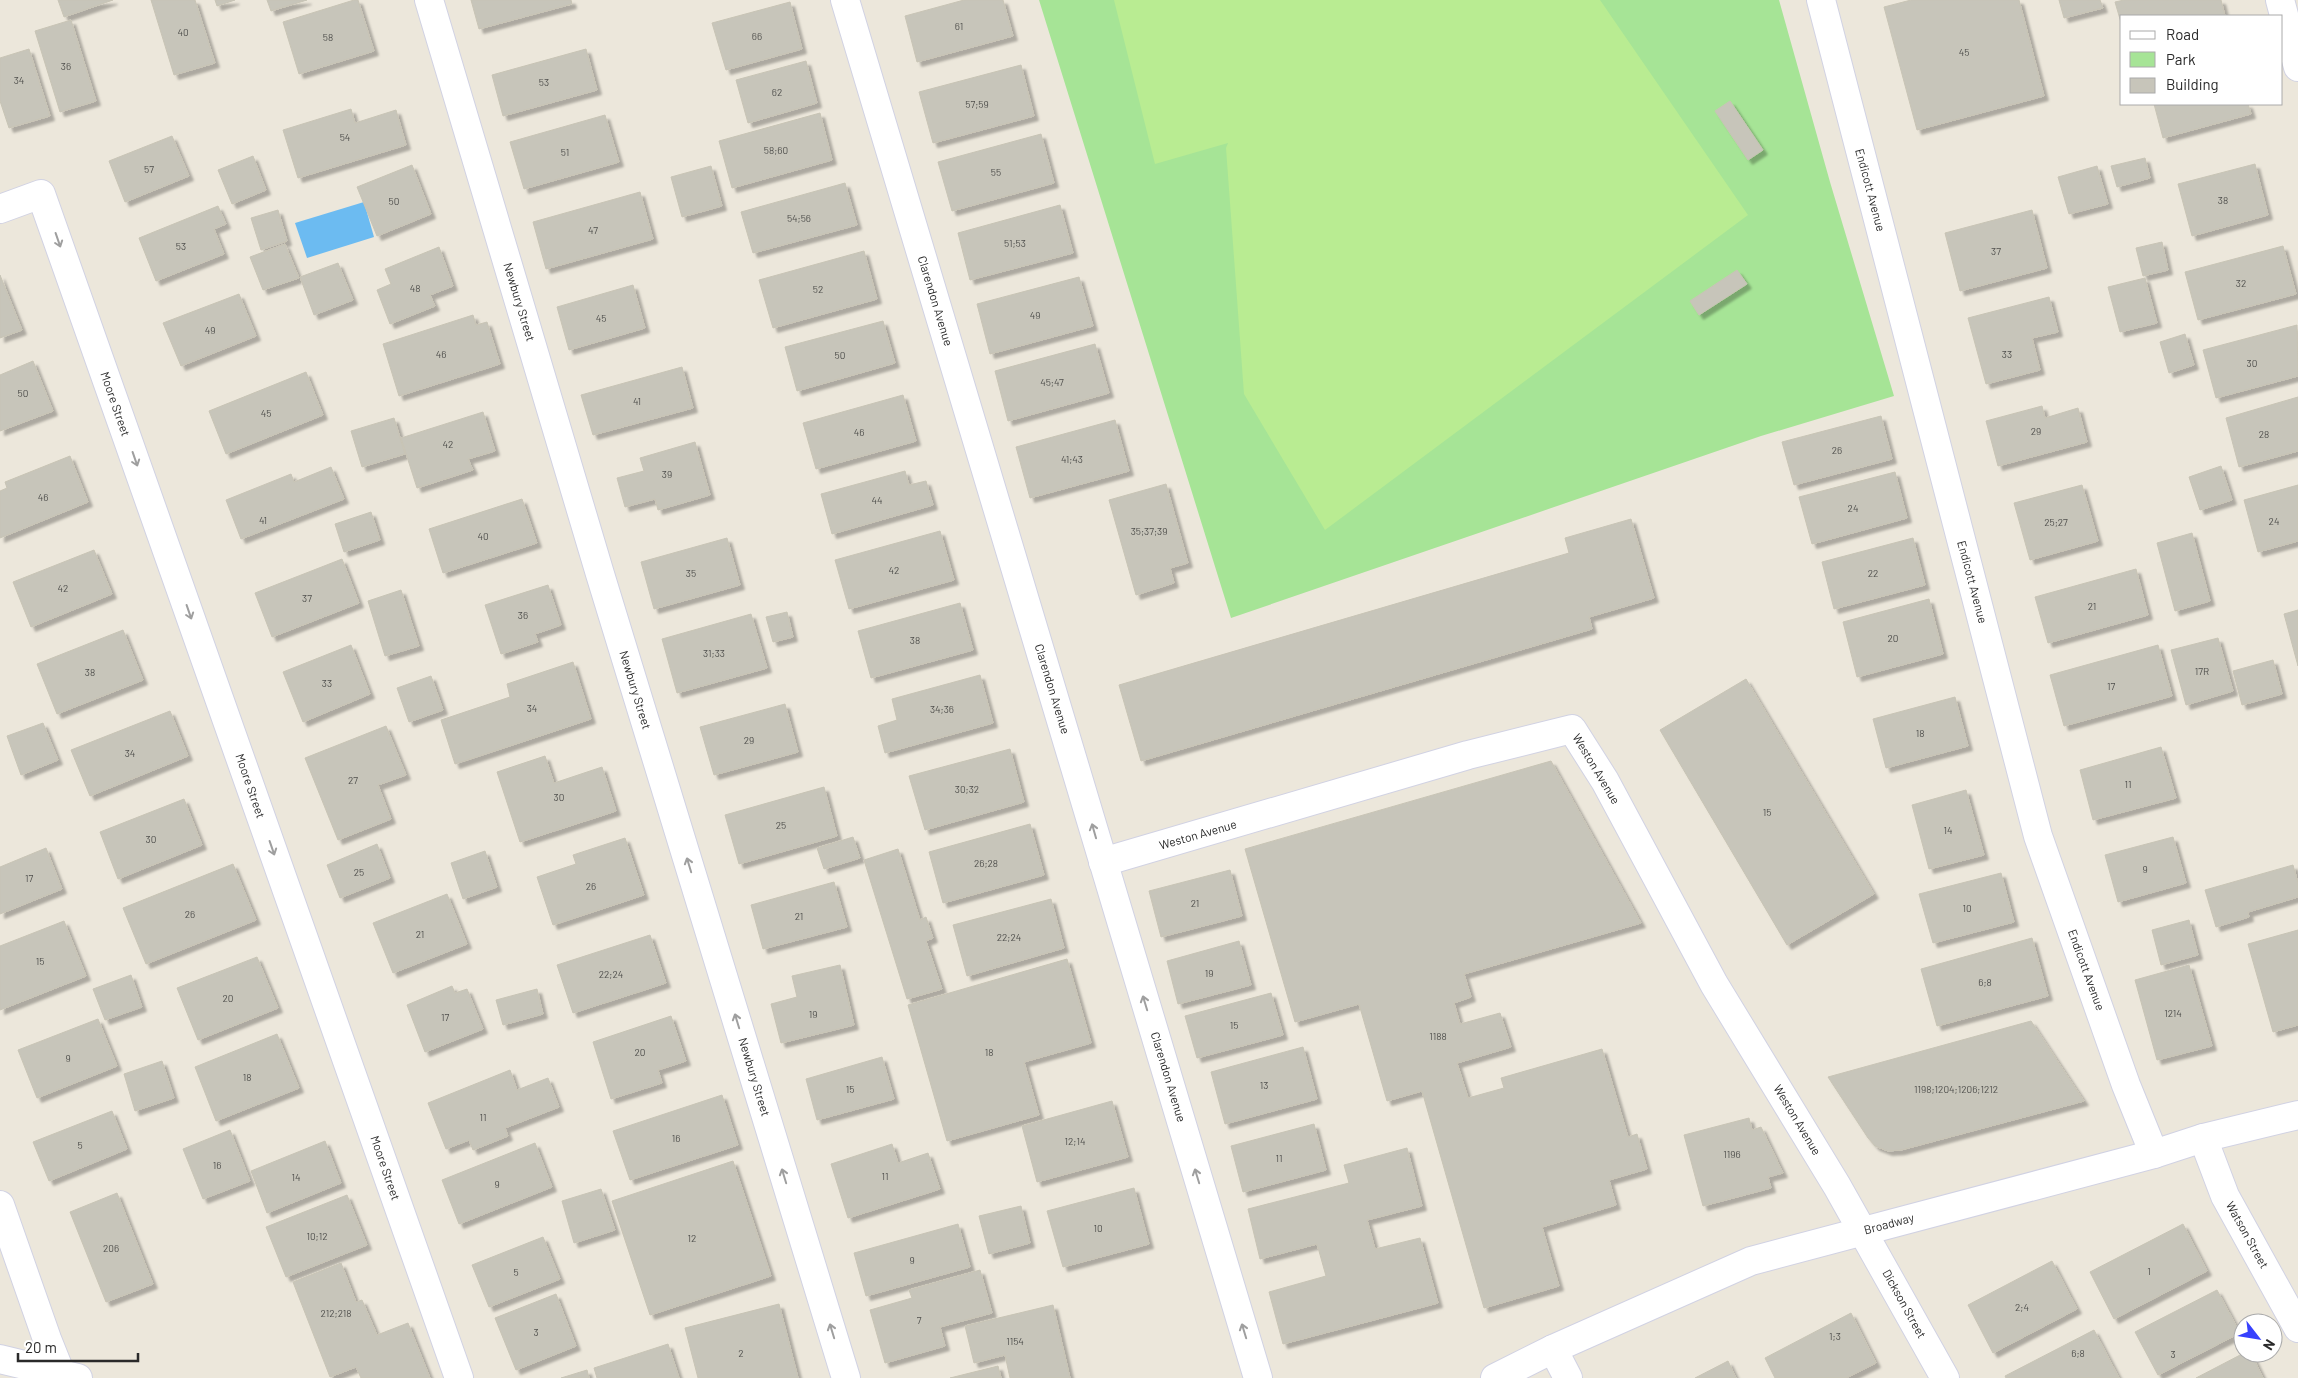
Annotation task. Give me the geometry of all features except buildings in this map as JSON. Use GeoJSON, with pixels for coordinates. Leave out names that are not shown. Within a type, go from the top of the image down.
{"type":"FeatureCollection","features":[{"type":"Feature","properties":{"kind":"street","name":"Newbury Street"},"geometry":{"type":"LineString","coordinates":[[429,0],[600,574],[846,1378]]}},
{"type":"Feature","properties":{"kind":"street","name":"Clarendon Avenue"},"geometry":{"type":"LineString","coordinates":[[845,0],[1258,1378]]}},
{"type":"Feature","properties":{"kind":"street","name":"Endicott Avenue"},"geometry":{"type":"LineString","coordinates":[[1821,0],[2038,836],[2126,1085],[2154,1154]]}},
{"type":"Feature","properties":{"kind":"street"},"geometry":{"type":"LineString","coordinates":[[2280,0],[2298,67]]}},
{"type":"Feature","properties":{"kind":"street","name":"Moore Street"},"geometry":{"type":"LineString","coordinates":[[0,209],[41,194],[459,1378]]}},
{"type":"Feature","properties":{"kind":"street","name":"Weston Avenue"},"geometry":{"type":"LineString","coordinates":[[1103,862],[1468,755],[1572,729],[1605,781],[1714,984],[1863,1231]]}},
{"type":"Feature","properties":{"kind":"street","name":"Broadway"},"geometry":{"type":"LineString","coordinates":[[1495,1378],[1553,1349],[1751,1261],[2154,1154],[2203,1138],[2298,1115]]}},
{"type":"Feature","properties":{"kind":"street","name":"Watson Street"},"geometry":{"type":"LineString","coordinates":[[2203,1138],[2226,1196],[2298,1328]]}},
{"type":"Feature","properties":{"kind":"street"},"geometry":{"type":"LineString","coordinates":[[0,1205],[47,1339],[70,1376]]}},
{"type":"Feature","properties":{"kind":"street","name":"Dickson Street"},"geometry":{"type":"LineString","coordinates":[[1863,1231],[1945,1378]]}},
{"type":"Feature","properties":{"kind":"street"},"geometry":{"type":"LineString","coordinates":[[1553,1349],[1568,1378]]}},
{"type":"Feature","properties":{"kind":"street"},"geometry":{"type":"LineString","coordinates":[[0,1359],[70,1376]]}},
{"type":"Feature","properties":{"kind":"green space"},"geometry":{"type":"Polygon","coordinates":[[[1039,0],[1779,0],[1830,182],[1894,396],[1761,436],[1231,618],[1039,0]]]}},
{"type":"Feature","properties":{"kind":"green space"},"geometry":{"type":"Polygon","coordinates":[[[1114,0],[1600,0],[1748,215],[1325,530],[1244,394],[1226,148],[1228,143],[1155,164],[1114,0]]]}},
{"type":"Feature","properties":{"kind":"water"},"geometry":{"type":"Polygon","coordinates":[[[364,202],[374,237],[307,258],[295,223],[364,202]]]}}]}
